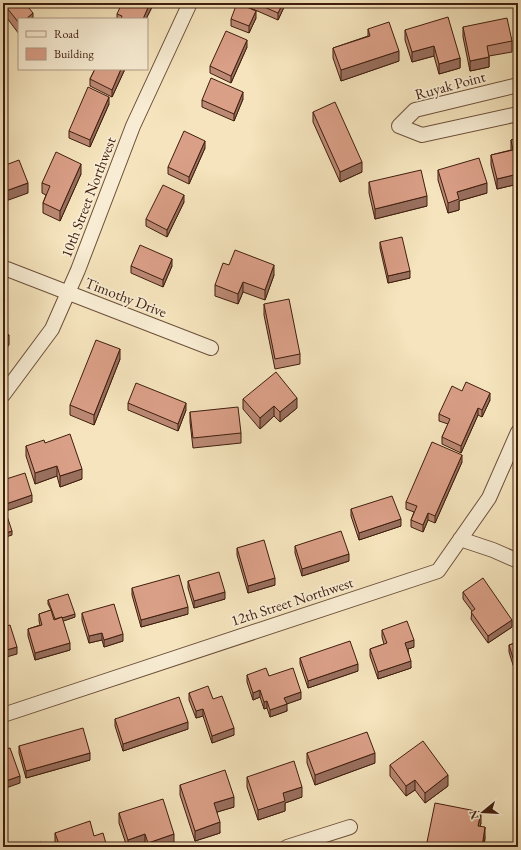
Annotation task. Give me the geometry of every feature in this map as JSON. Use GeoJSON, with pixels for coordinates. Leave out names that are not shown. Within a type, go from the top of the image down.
{"type":"FeatureCollection","features":[{"type":"Feature","properties":{"kind":"street","name":"10th Street Northwest"},"geometry":{"type":"LineString","coordinates":[[3,395],[52,330],[78,270],[133,126],[190,3]]}},
{"type":"Feature","properties":{"kind":"street","name":"Ruyak Point"},"geometry":{"type":"LineString","coordinates":[[518,85],[415,110],[399,126],[422,135],[518,114]]}},
{"type":"Feature","properties":{"kind":"street","name":"Timothy Drive"},"geometry":{"type":"LineString","coordinates":[[7,269],[211,348]]}},
{"type":"Feature","properties":{"kind":"street","name":"12th Street Northwest"},"geometry":{"type":"LineString","coordinates":[[3,715],[438,571],[489,498],[518,432]]}},
{"type":"Feature","properties":{"kind":"street"},"geometry":{"type":"LineString","coordinates":[[460,539],[493,550],[518,561]]}},
{"type":"Feature","properties":{"kind":"street"},"geometry":{"type":"LineString","coordinates":[[287,847],[350,826]]}},
{"type":"Feature","properties":{"kind":"building"},"geometry":{"type":"Polygon","coordinates":[[[3,3],[25,3],[33,13],[27,18],[18,18],[18,22],[7,8],[3,11],[3,3]]]}},
{"type":"Feature","properties":{"kind":"building"},"geometry":{"type":"Polygon","coordinates":[[[122,3],[150,3],[143,18],[121,18],[122,16],[117,14],[122,3]]]}},
{"type":"Feature","properties":{"kind":"building"},"geometry":{"type":"Polygon","coordinates":[[[237,3],[256,11],[249,26],[231,19],[237,3]]]}},
{"type":"Feature","properties":{"kind":"building"},"geometry":{"type":"Polygon","coordinates":[[[255,3],[283,3],[278,13],[255,3]]]}},
{"type":"Feature","properties":{"kind":"building"},"geometry":{"type":"Polygon","coordinates":[[[448,17],[460,58],[439,64],[434,46],[412,52],[405,30],[448,17]]]}},
{"type":"Feature","properties":{"kind":"building"},"geometry":{"type":"Polygon","coordinates":[[[507,18],[512,41],[487,46],[489,57],[470,61],[463,27],[507,18]]]}},
{"type":"Feature","properties":{"kind":"building"},"geometry":{"type":"Polygon","coordinates":[[[389,22],[399,51],[341,70],[333,48],[370,36],[368,29],[389,22]]]}},
{"type":"Feature","properties":{"kind":"building"},"geometry":{"type":"Polygon","coordinates":[[[226,31],[247,40],[231,76],[210,66],[226,31]]]}},
{"type":"Feature","properties":{"kind":"building"},"geometry":{"type":"Polygon","coordinates":[[[94,70],[121,70],[112,90],[90,79],[94,70]]]}},
{"type":"Feature","properties":{"kind":"building"},"geometry":{"type":"Polygon","coordinates":[[[211,78],[243,92],[234,114],[202,100],[211,78]]]}},
{"type":"Feature","properties":{"kind":"building"},"geometry":{"type":"Polygon","coordinates":[[[88,87],[109,97],[90,140],[69,131],[88,87]]]}},
{"type":"Feature","properties":{"kind":"building"},"geometry":{"type":"Polygon","coordinates":[[[335,102],[362,162],[340,172],[313,112],[335,102]]]}},
{"type":"Feature","properties":{"kind":"building"},"geometry":{"type":"Polygon","coordinates":[[[184,131],[205,141],[189,177],[168,167],[184,131]]]}},
{"type":"Feature","properties":{"kind":"building"},"geometry":{"type":"Polygon","coordinates":[[[518,138],[518,174],[497,179],[491,155],[513,150],[511,140],[518,138]]]}},
{"type":"Feature","properties":{"kind":"building"},"geometry":{"type":"Polygon","coordinates":[[[56,152],[81,164],[60,211],[43,203],[50,186],[42,183],[56,152]]]}},
{"type":"Feature","properties":{"kind":"building"},"geometry":{"type":"Polygon","coordinates":[[[479,158],[487,183],[457,192],[459,199],[448,203],[438,170],[479,158]]]}},
{"type":"Feature","properties":{"kind":"building"},"geometry":{"type":"Polygon","coordinates":[[[19,160],[28,183],[3,192],[3,166],[19,160]]]}},
{"type":"Feature","properties":{"kind":"building"},"geometry":{"type":"Polygon","coordinates":[[[421,170],[427,196],[375,209],[369,182],[421,170]]]}},
{"type":"Feature","properties":{"kind":"building"},"geometry":{"type":"Polygon","coordinates":[[[163,185],[184,195],[167,230],[146,219],[163,185]]]}},
{"type":"Feature","properties":{"kind":"building"},"geometry":{"type":"Polygon","coordinates":[[[402,237],[410,271],[388,276],[380,242],[402,237]]]}},
{"type":"Feature","properties":{"kind":"building"},"geometry":{"type":"Polygon","coordinates":[[[140,245],[172,259],[163,280],[131,266],[140,245]]]}},
{"type":"Feature","properties":{"kind":"building"},"geometry":{"type":"Polygon","coordinates":[[[235,250],[274,265],[265,290],[243,282],[238,294],[215,285],[223,263],[229,265],[235,250]]]}},
{"type":"Feature","properties":{"kind":"building"},"geometry":{"type":"Polygon","coordinates":[[[289,299],[300,354],[275,359],[264,304],[289,299]]]}},
{"type":"Feature","properties":{"kind":"building"},"geometry":{"type":"Polygon","coordinates":[[[3,330],[9,335],[3,342],[3,330]]]}},
{"type":"Feature","properties":{"kind":"building"},"geometry":{"type":"Polygon","coordinates":[[[96,340],[120,349],[94,415],[70,405],[96,340]]]}},
{"type":"Feature","properties":{"kind":"building"},"geometry":{"type":"Polygon","coordinates":[[[276,372],[297,398],[280,412],[274,406],[260,418],[243,399],[276,372]]]}},
{"type":"Feature","properties":{"kind":"building"},"geometry":{"type":"Polygon","coordinates":[[[466,382],[490,393],[482,410],[478,408],[461,446],[442,437],[450,419],[439,414],[452,386],[462,391],[466,382]]]}},
{"type":"Feature","properties":{"kind":"building"},"geometry":{"type":"Polygon","coordinates":[[[136,383],[186,403],[178,424],[128,403],[136,383]]]}},
{"type":"Feature","properties":{"kind":"building"},"geometry":{"type":"Polygon","coordinates":[[[238,407],[241,433],[193,438],[190,412],[238,407]]]}},
{"type":"Feature","properties":{"kind":"building"},"geometry":{"type":"Polygon","coordinates":[[[70,434],[82,469],[60,476],[57,466],[35,473],[26,446],[44,440],[45,443],[70,434]]]}},
{"type":"Feature","properties":{"kind":"building"},"geometry":{"type":"Polygon","coordinates":[[[432,442],[462,455],[435,516],[428,513],[423,525],[411,520],[417,506],[406,502],[432,442]]]}},
{"type":"Feature","properties":{"kind":"building"},"geometry":{"type":"Polygon","coordinates":[[[25,473],[32,495],[3,505],[3,480],[25,473]]]}},
{"type":"Feature","properties":{"kind":"building"},"geometry":{"type":"Polygon","coordinates":[[[392,496],[401,519],[359,533],[351,509],[392,496]]]}},
{"type":"Feature","properties":{"kind":"building"},"geometry":{"type":"Polygon","coordinates":[[[6,513],[12,531],[3,534],[3,514],[6,513]]]}},
{"type":"Feature","properties":{"kind":"building"},"geometry":{"type":"Polygon","coordinates":[[[341,531],[349,554],[302,569],[295,546],[341,531]]]}},
{"type":"Feature","properties":{"kind":"building"},"geometry":{"type":"Polygon","coordinates":[[[264,540],[275,578],[248,586],[237,548],[264,540]]]}},
{"type":"Feature","properties":{"kind":"building"},"geometry":{"type":"Polygon","coordinates":[[[219,572],[225,592],[194,601],[188,581],[219,572]]]}},
{"type":"Feature","properties":{"kind":"building"},"geometry":{"type":"Polygon","coordinates":[[[179,575],[188,607],[141,620],[132,588],[179,575]]]}},
{"type":"Feature","properties":{"kind":"building"},"geometry":{"type":"Polygon","coordinates":[[[483,578],[512,620],[488,636],[471,612],[475,609],[463,592],[483,578]]]}},
{"type":"Feature","properties":{"kind":"building"},"geometry":{"type":"Polygon","coordinates":[[[68,594],[75,614],[55,619],[48,600],[68,594]]]}},
{"type":"Feature","properties":{"kind":"building"},"geometry":{"type":"Polygon","coordinates":[[[114,604],[123,634],[104,640],[102,633],[89,636],[82,613],[114,604]]]}},
{"type":"Feature","properties":{"kind":"building"},"geometry":{"type":"Polygon","coordinates":[[[51,610],[54,620],[62,617],[70,643],[35,653],[28,629],[42,625],[39,614],[51,610]]]}},
{"type":"Feature","properties":{"kind":"building"},"geometry":{"type":"Polygon","coordinates":[[[407,621],[414,640],[405,643],[411,661],[378,672],[370,649],[387,643],[382,630],[407,621]]]}},
{"type":"Feature","properties":{"kind":"building"},"geometry":{"type":"Polygon","coordinates":[[[10,625],[17,647],[3,651],[3,627],[10,625]]]}},
{"type":"Feature","properties":{"kind":"building"},"geometry":{"type":"Polygon","coordinates":[[[350,641],[358,664],[308,681],[300,658],[350,641]]]}},
{"type":"Feature","properties":{"kind":"building"},"geometry":{"type":"Polygon","coordinates":[[[518,642],[518,674],[509,645],[518,642]]]}},
{"type":"Feature","properties":{"kind":"building"},"geometry":{"type":"Polygon","coordinates":[[[266,668],[269,676],[293,668],[301,692],[284,698],[287,704],[270,710],[267,701],[264,702],[260,690],[253,693],[247,675],[266,668]]]}},
{"type":"Feature","properties":{"kind":"building"},"geometry":{"type":"Polygon","coordinates":[[[208,686],[213,699],[222,696],[234,728],[212,736],[203,709],[196,711],[189,693],[208,686]]]}},
{"type":"Feature","properties":{"kind":"building"},"geometry":{"type":"Polygon","coordinates":[[[179,697],[188,722],[123,744],[115,719],[179,697]]]}},
{"type":"Feature","properties":{"kind":"building"},"geometry":{"type":"Polygon","coordinates":[[[83,728],[90,753],[26,771],[19,746],[83,728]]]}},
{"type":"Feature","properties":{"kind":"building"},"geometry":{"type":"Polygon","coordinates":[[[367,732],[375,753],[315,775],[307,753],[367,732]]]}},
{"type":"Feature","properties":{"kind":"building"},"geometry":{"type":"Polygon","coordinates":[[[423,741],[448,775],[425,793],[415,780],[406,786],[390,765],[423,741]]]}},
{"type":"Feature","properties":{"kind":"building"},"geometry":{"type":"Polygon","coordinates":[[[10,748],[20,776],[3,782],[3,750],[10,748]]]}},
{"type":"Feature","properties":{"kind":"building"},"geometry":{"type":"Polygon","coordinates":[[[294,761],[302,787],[283,793],[285,801],[258,810],[247,777],[294,761]]]}},
{"type":"Feature","properties":{"kind":"building"},"geometry":{"type":"Polygon","coordinates":[[[225,770],[234,797],[214,803],[220,822],[195,831],[180,785],[225,770]]]}},
{"type":"Feature","properties":{"kind":"building"},"geometry":{"type":"Polygon","coordinates":[[[163,799],[174,834],[148,843],[145,834],[128,840],[119,813],[163,799]]]}},
{"type":"Feature","properties":{"kind":"building"},"geometry":{"type":"Polygon","coordinates":[[[435,803],[481,812],[478,826],[485,827],[482,847],[454,843],[454,847],[426,847],[435,803]]]}},
{"type":"Feature","properties":{"kind":"building"},"geometry":{"type":"Polygon","coordinates":[[[90,821],[94,836],[103,833],[107,847],[60,847],[55,833],[90,821]]]}},
{"type":"Feature","properties":{"kind":"building"},"geometry":{"type":"Polygon","coordinates":[[[41,842],[43,847],[28,847],[41,842]]]}}]}
